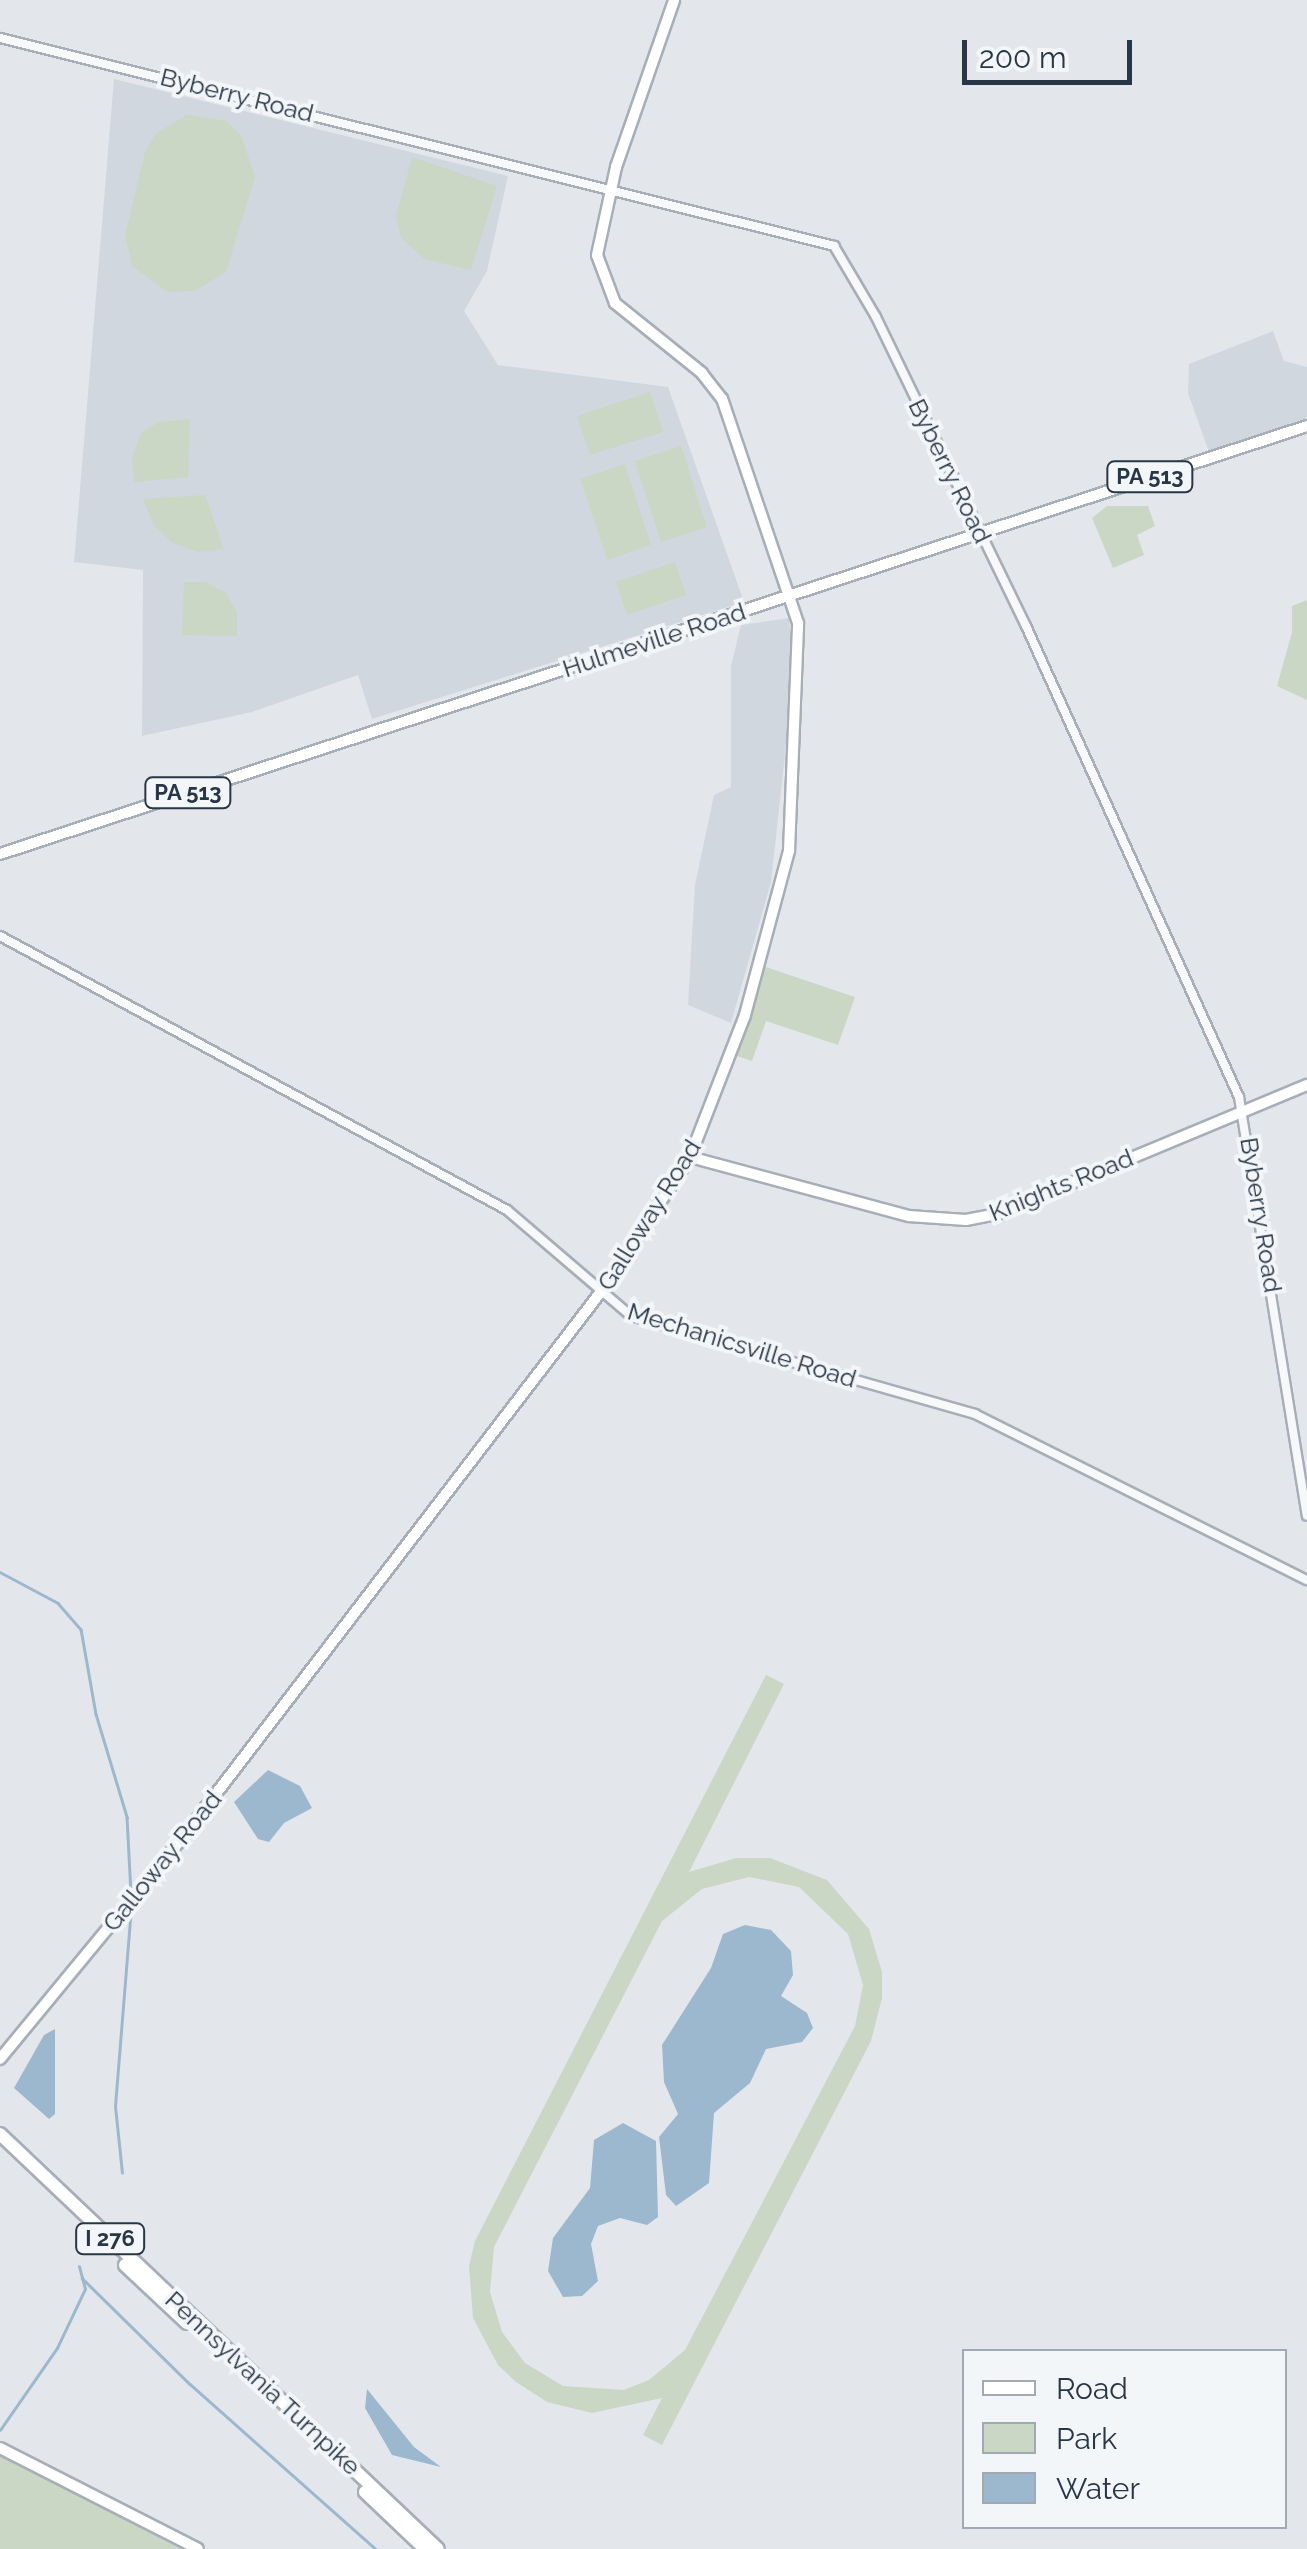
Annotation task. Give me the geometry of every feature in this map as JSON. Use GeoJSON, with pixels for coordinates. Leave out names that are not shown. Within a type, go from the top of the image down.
{"type":"FeatureCollection","features":[{"type":"Feature","properties":{"kind":"highway","name":"Pennsylvania Turnpike"},"geometry":{"type":"LineString","coordinates":[[0,2134],[438,2549]]}},
{"type":"Feature","properties":{"kind":"highway","name":"Pennsylvania Turnpike"},"geometry":{"type":"LineString","coordinates":[[0,2146],[425,2549]]}},
{"type":"Feature","properties":{"kind":"main road","name":"Galloway Road"},"geometry":{"type":"LineString","coordinates":[[0,2059],[180,1842],[600,1294],[690,1156],[745,1016],[786,865],[800,654],[791,596],[722,399],[702,373],[616,303],[602,282],[596,255],[610,186],[674,0]]}},
{"type":"Feature","properties":{"kind":"main road","name":"Hulmeville Road"},"geometry":{"type":"LineString","coordinates":[[0,854],[1307,426]]}},
{"type":"Feature","properties":{"kind":"main road","name":"Knights Road"},"geometry":{"type":"LineString","coordinates":[[690,1156],[909,1216],[966,1220],[997,1214],[1307,1085]]}},
{"type":"Feature","properties":{"kind":"main road"},"geometry":{"type":"LineString","coordinates":[[0,2448],[198,2549]]}},
{"type":"Feature","properties":{"kind":"street","name":"Byberry Road"},"geometry":{"type":"LineString","coordinates":[[0,38],[832,244],[876,317],[1147,886],[1243,1111],[1307,1516]]}},
{"type":"Feature","properties":{"kind":"street","name":"Mechanicsville Road"},"geometry":{"type":"LineString","coordinates":[[0,936],[507,1210],[600,1294],[636,1317],[974,1414],[1307,1580]]}},
{"type":"Feature","properties":{"kind":"shaded area"},"geometry":{"type":"Polygon","coordinates":[[[114,79],[508,176],[487,271],[464,311],[498,365],[668,387],[744,602],[372,719],[358,675],[252,712],[142,736],[143,570],[74,562],[114,79]]]}},
{"type":"Feature","properties":{"kind":"shaded area"},"geometry":{"type":"Polygon","coordinates":[[[1273,331],[1284,361],[1307,367],[1307,418],[1209,452],[1188,393],[1189,364],[1273,331]]]}},
{"type":"Feature","properties":{"kind":"shaded area"},"geometry":{"type":"Polygon","coordinates":[[[789,618],[794,673],[771,882],[731,1023],[688,1005],[695,885],[714,795],[731,787],[731,666],[741,625],[789,618]]]}},
{"type":"Feature","properties":{"kind":"green space"},"geometry":{"type":"Polygon","coordinates":[[[187,115],[226,121],[241,135],[255,177],[226,272],[195,291],[168,292],[132,266],[125,235],[145,152],[156,133],[187,115]]]}},
{"type":"Feature","properties":{"kind":"green space"},"geometry":{"type":"Polygon","coordinates":[[[412,157],[497,186],[471,270],[424,259],[401,238],[396,216],[412,157]]]}},
{"type":"Feature","properties":{"kind":"green space"},"geometry":{"type":"Polygon","coordinates":[[[650,392],[663,432],[590,455],[577,416],[650,392]]]}},
{"type":"Feature","properties":{"kind":"green space"},"geometry":{"type":"Polygon","coordinates":[[[190,419],[188,477],[134,482],[132,458],[141,433],[159,422],[190,419]]]}},
{"type":"Feature","properties":{"kind":"green space"},"geometry":{"type":"Polygon","coordinates":[[[681,446],[707,527],[661,542],[635,461],[681,446]]]}},
{"type":"Feature","properties":{"kind":"green space"},"geometry":{"type":"Polygon","coordinates":[[[625,464],[651,545],[607,560],[580,479],[625,464]]]}},
{"type":"Feature","properties":{"kind":"green space"},"geometry":{"type":"Polygon","coordinates":[[[205,495],[224,549],[198,552],[172,543],[153,524],[143,499],[205,495]]]}},
{"type":"Feature","properties":{"kind":"green space"},"geometry":{"type":"Polygon","coordinates":[[[1107,506],[1148,506],[1155,526],[1137,535],[1144,555],[1113,568],[1092,518],[1107,506]]]}},
{"type":"Feature","properties":{"kind":"green space"},"geometry":{"type":"Polygon","coordinates":[[[675,562],[686,595],[627,615],[616,582],[675,562]]]}},
{"type":"Feature","properties":{"kind":"green space"},"geometry":{"type":"Polygon","coordinates":[[[184,582],[205,582],[225,592],[237,612],[237,636],[182,635],[184,582]]]}},
{"type":"Feature","properties":{"kind":"green space"},"geometry":{"type":"Polygon","coordinates":[[[1307,600],[1307,700],[1277,686],[1292,632],[1292,606],[1307,600]]]}},
{"type":"Feature","properties":{"kind":"green space"},"geometry":{"type":"Polygon","coordinates":[[[760,965],[855,997],[838,1045],[766,1021],[752,1061],[731,1054],[760,965]]]}},
{"type":"Feature","properties":{"kind":"green space"},"geometry":{"type":"Polygon","coordinates":[[[766,1675],[784,1684],[689,1872],[736,1858],[770,1858],[827,1880],[869,1929],[882,1972],[882,1998],[871,2041],[662,2445],[643,2435],[662,2398],[592,2413],[547,2402],[498,2365],[473,2318],[469,2266],[475,2241],[766,1675]],[[749,1877],[702,1889],[662,1921],[494,2247],[490,2292],[502,2332],[525,2363],[563,2386],[624,2390],[649,2380],[685,2350],[855,2026],[863,1985],[848,1934],[799,1887],[749,1877]]]}},
{"type":"Feature","properties":{"kind":"green space"},"geometry":{"type":"Polygon","coordinates":[[[0,2455],[181,2549],[0,2549],[0,2455]]]}},
{"type":"Feature","properties":{"kind":"water"},"geometry":{"type":"Polygon","coordinates":[[[268,1770],[300,1786],[312,1808],[284,1823],[269,1842],[258,1839],[234,1802],[268,1770]]]}},
{"type":"Feature","properties":{"kind":"water"},"geometry":{"type":"Polygon","coordinates":[[[745,1925],[771,1930],[791,1951],[793,1975],[781,1996],[807,2013],[813,2028],[802,2042],[766,2049],[750,2083],[714,2113],[709,2183],[676,2206],[666,2195],[659,2137],[678,2114],[664,2082],[662,2045],[711,1968],[723,1934],[745,1925]]]}},
{"type":"Feature","properties":{"kind":"water"},"geometry":{"type":"Polygon","coordinates":[[[55,2029],[55,2114],[49,2119],[14,2088],[44,2035],[55,2029]]]}},
{"type":"Feature","properties":{"kind":"water"},"geometry":{"type":"Polygon","coordinates":[[[623,2123],[656,2141],[658,2217],[647,2225],[620,2218],[598,2226],[591,2244],[598,2281],[582,2296],[563,2297],[548,2271],[553,2238],[590,2188],[594,2140],[623,2123]]]}},
{"type":"Feature","properties":{"kind":"water"},"geometry":{"type":"Polygon","coordinates":[[[367,2389],[414,2447],[441,2467],[392,2455],[365,2408],[367,2389]]]}},
{"type":"Feature","properties":{"kind":"waterway"},"geometry":{"type":"LineString","coordinates":[[0,1572],[58,1603],[81,1629],[96,1714],[127,1817],[131,1893]]}},
{"type":"Feature","properties":{"kind":"waterway"},"geometry":{"type":"LineString","coordinates":[[122,2173],[115,2106],[131,1906]]}},
{"type":"Feature","properties":{"kind":"waterway"},"geometry":{"type":"LineString","coordinates":[[0,2430],[57,2348],[85,2289],[79,2267]]}},
{"type":"Feature","properties":{"kind":"waterway"},"geometry":{"type":"LineString","coordinates":[[82,2278],[190,2384],[376,2549]]}}]}
